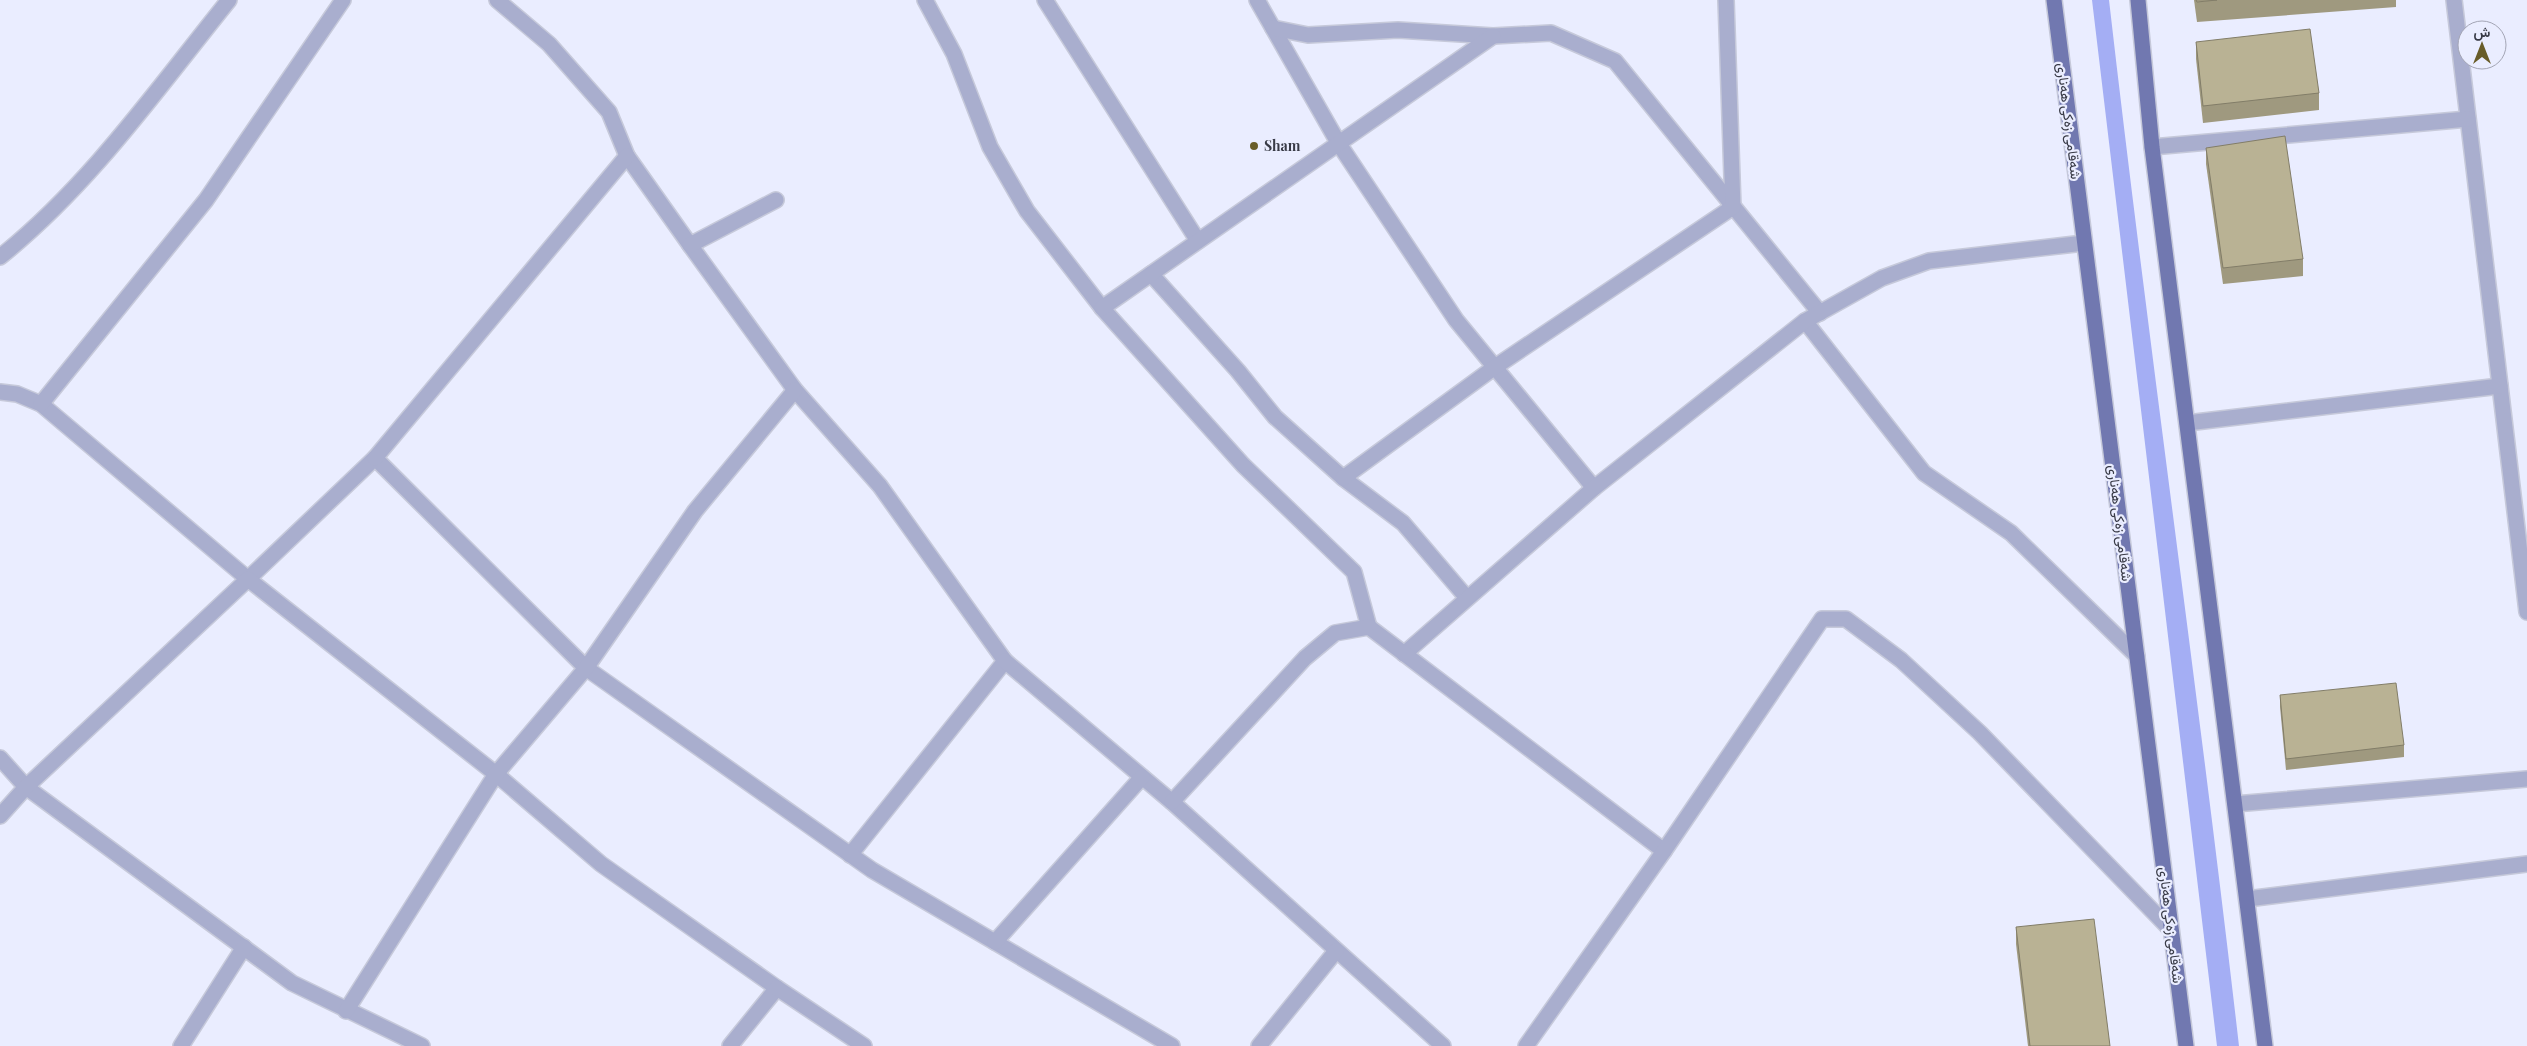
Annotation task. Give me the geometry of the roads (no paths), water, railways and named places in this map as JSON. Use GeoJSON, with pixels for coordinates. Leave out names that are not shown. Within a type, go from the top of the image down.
{"type":"FeatureCollection","features":[{"type":"Feature","properties":{"kind":"main road","name":"شەقامی زەکی هەناری"},"geometry":{"type":"LineString","coordinates":[[2054,0],[2186,1046]]}},
{"type":"Feature","properties":{"kind":"main road"},"geometry":{"type":"LineString","coordinates":[[2138,0],[2152,147],[2265,1046]]}},
{"type":"Feature","properties":{"kind":"street"},"geometry":{"type":"LineString","coordinates":[[0,257],[32,232],[86,177],[229,0]]}},
{"type":"Feature","properties":{"kind":"street"},"geometry":{"type":"LineString","coordinates":[[41,404],[206,200],[343,0]]}},
{"type":"Feature","properties":{"kind":"street"},"geometry":{"type":"LineString","coordinates":[[497,0],[549,44],[609,112],[627,156],[690,245],[795,390],[880,486],[1005,661],[1172,802],[1443,1046]]}},
{"type":"Feature","properties":{"kind":"street"},"geometry":{"type":"LineString","coordinates":[[925,0],[954,54],[990,147],[1026,211],[1102,308],[1243,465],[1354,572],[1369,627],[1664,851]]}},
{"type":"Feature","properties":{"kind":"street"},"geometry":{"type":"LineString","coordinates":[[1045,0],[1198,241]]}},
{"type":"Feature","properties":{"kind":"street"},"geometry":{"type":"LineString","coordinates":[[1257,0],[1339,144],[1456,320],[1594,488]]}},
{"type":"Feature","properties":{"kind":"street"},"geometry":{"type":"LineString","coordinates":[[1726,0],[1733,207]]}},
{"type":"Feature","properties":{"kind":"street"},"geometry":{"type":"LineString","coordinates":[[2454,0],[2527,612]]}},
{"type":"Feature","properties":{"kind":"street"},"geometry":{"type":"LineString","coordinates":[[1273,28],[1308,35],[1398,30],[1493,36],[1551,33],[1615,61],[1820,313]]}},
{"type":"Feature","properties":{"kind":"street"},"geometry":{"type":"LineString","coordinates":[[1102,308],[1493,36]]}},
{"type":"Feature","properties":{"kind":"street"},"geometry":{"type":"LineString","coordinates":[[2152,147],[2468,119]]}},
{"type":"Feature","properties":{"kind":"street"},"geometry":{"type":"LineString","coordinates":[[0,816],[26,787],[375,458],[627,156]]}},
{"type":"Feature","properties":{"kind":"street"},"geometry":{"type":"LineString","coordinates":[[690,245],[776,200]]}},
{"type":"Feature","properties":{"kind":"street"},"geometry":{"type":"LineString","coordinates":[[1343,478],[1495,367],[1733,207]]}},
{"type":"Feature","properties":{"kind":"street"},"geometry":{"type":"LineString","coordinates":[[1404,654],[1594,488],[1805,321],[1882,278],[1929,261],[2084,243]]}},
{"type":"Feature","properties":{"kind":"street"},"geometry":{"type":"LineString","coordinates":[[1151,274],[1238,371],[1275,417],[1343,478],[1403,523],[1467,598]]}},
{"type":"Feature","properties":{"kind":"street"},"geometry":{"type":"LineString","coordinates":[[1805,321],[1924,473],[2011,533],[2137,656]]}},
{"type":"Feature","properties":{"kind":"street"},"geometry":{"type":"LineString","coordinates":[[2187,423],[2500,386]]}},
{"type":"Feature","properties":{"kind":"street"},"geometry":{"type":"LineString","coordinates":[[346,1011],[496,774],[586,668],[695,511],[795,390]]}},
{"type":"Feature","properties":{"kind":"street"},"geometry":{"type":"LineString","coordinates":[[0,392],[17,394],[41,404],[248,579],[496,774],[601,864],[777,988],[864,1046]]}},
{"type":"Feature","properties":{"kind":"street"},"geometry":{"type":"LineString","coordinates":[[375,458],[586,668],[850,855],[1172,1046]]}},
{"type":"Feature","properties":{"kind":"street"},"geometry":{"type":"LineString","coordinates":[[1526,1046],[1664,851],[1822,619],[1846,619],[1901,660],[1980,733],[2171,930]]}},
{"type":"Feature","properties":{"kind":"street"},"geometry":{"type":"LineString","coordinates":[[1172,802],[1305,658],[1335,633],[1369,627]]}},
{"type":"Feature","properties":{"kind":"street"},"geometry":{"type":"LineString","coordinates":[[850,855],[1005,661]]}},
{"type":"Feature","properties":{"kind":"street"},"geometry":{"type":"LineString","coordinates":[[0,758],[26,787],[292,983],[420,1046]]}},
{"type":"Feature","properties":{"kind":"street"},"geometry":{"type":"LineString","coordinates":[[995,942],[1142,777]]}},
{"type":"Feature","properties":{"kind":"street"},"geometry":{"type":"LineString","coordinates":[[2235,804],[2527,779]]}},
{"type":"Feature","properties":{"kind":"street"},"geometry":{"type":"LineString","coordinates":[[2247,899],[2527,864]]}},
{"type":"Feature","properties":{"kind":"street"},"geometry":{"type":"LineString","coordinates":[[181,1046],[244,947]]}},
{"type":"Feature","properties":{"kind":"street"},"geometry":{"type":"LineString","coordinates":[[1259,1046],[1336,951]]}},
{"type":"Feature","properties":{"kind":"street"},"geometry":{"type":"LineString","coordinates":[[730,1046],[777,988]]}},
{"type":"Feature","properties":{"kind":"place","name":"Sham"},"geometry":{"type":"Point","coordinates":[1254,146]}}]}
